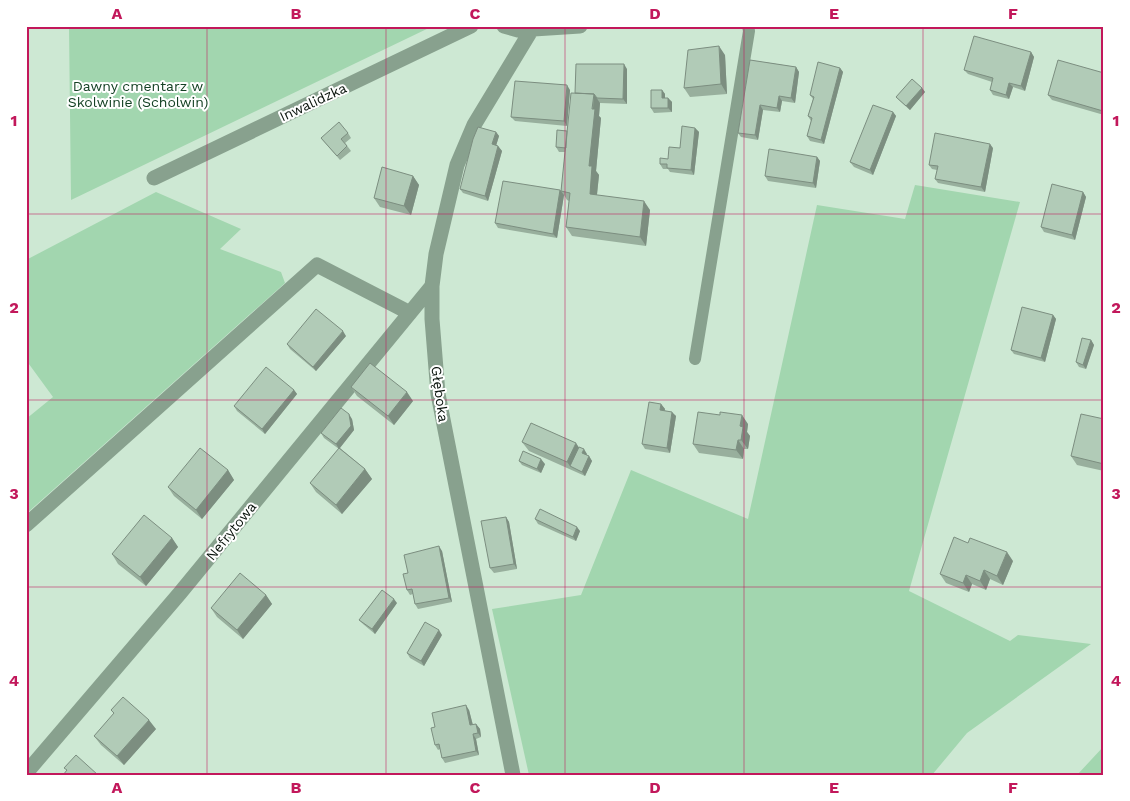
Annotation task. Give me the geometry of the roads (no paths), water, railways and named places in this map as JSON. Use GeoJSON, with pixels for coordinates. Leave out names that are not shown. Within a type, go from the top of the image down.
{"type":"FeatureCollection","features":[{"type":"Feature","properties":{"kind":"street","name":"Inwalidzka"},"geometry":{"type":"LineString","coordinates":[[154,178],[471,26]]}},
{"type":"Feature","properties":{"kind":"street"},"geometry":{"type":"LineString","coordinates":[[504,26],[514,29],[532,30],[580,26]]}},
{"type":"Feature","properties":{"kind":"street","name":"Głęboka"},"geometry":{"type":"LineString","coordinates":[[511,772],[438,394],[432,319],[432,286],[436,254],[457,165],[474,126],[532,30]]}},
{"type":"Feature","properties":{"kind":"street"},"geometry":{"type":"LineString","coordinates":[[26,524],[317,265],[410,313]]}},
{"type":"Feature","properties":{"kind":"street","name":"Nefrytowa"},"geometry":{"type":"LineString","coordinates":[[26,773],[180,593],[432,286]]}},
{"type":"Feature","properties":{"kind":"lane"},"geometry":{"type":"LineString","coordinates":[[695,359],[749,31],[748,26]]}},
{"type":"Feature","properties":{"kind":"park label","name":"Dawny cmentarz w Skolwinie (Scholwin)"},"geometry":{"type":"Point","coordinates":[138,94]}}]}
